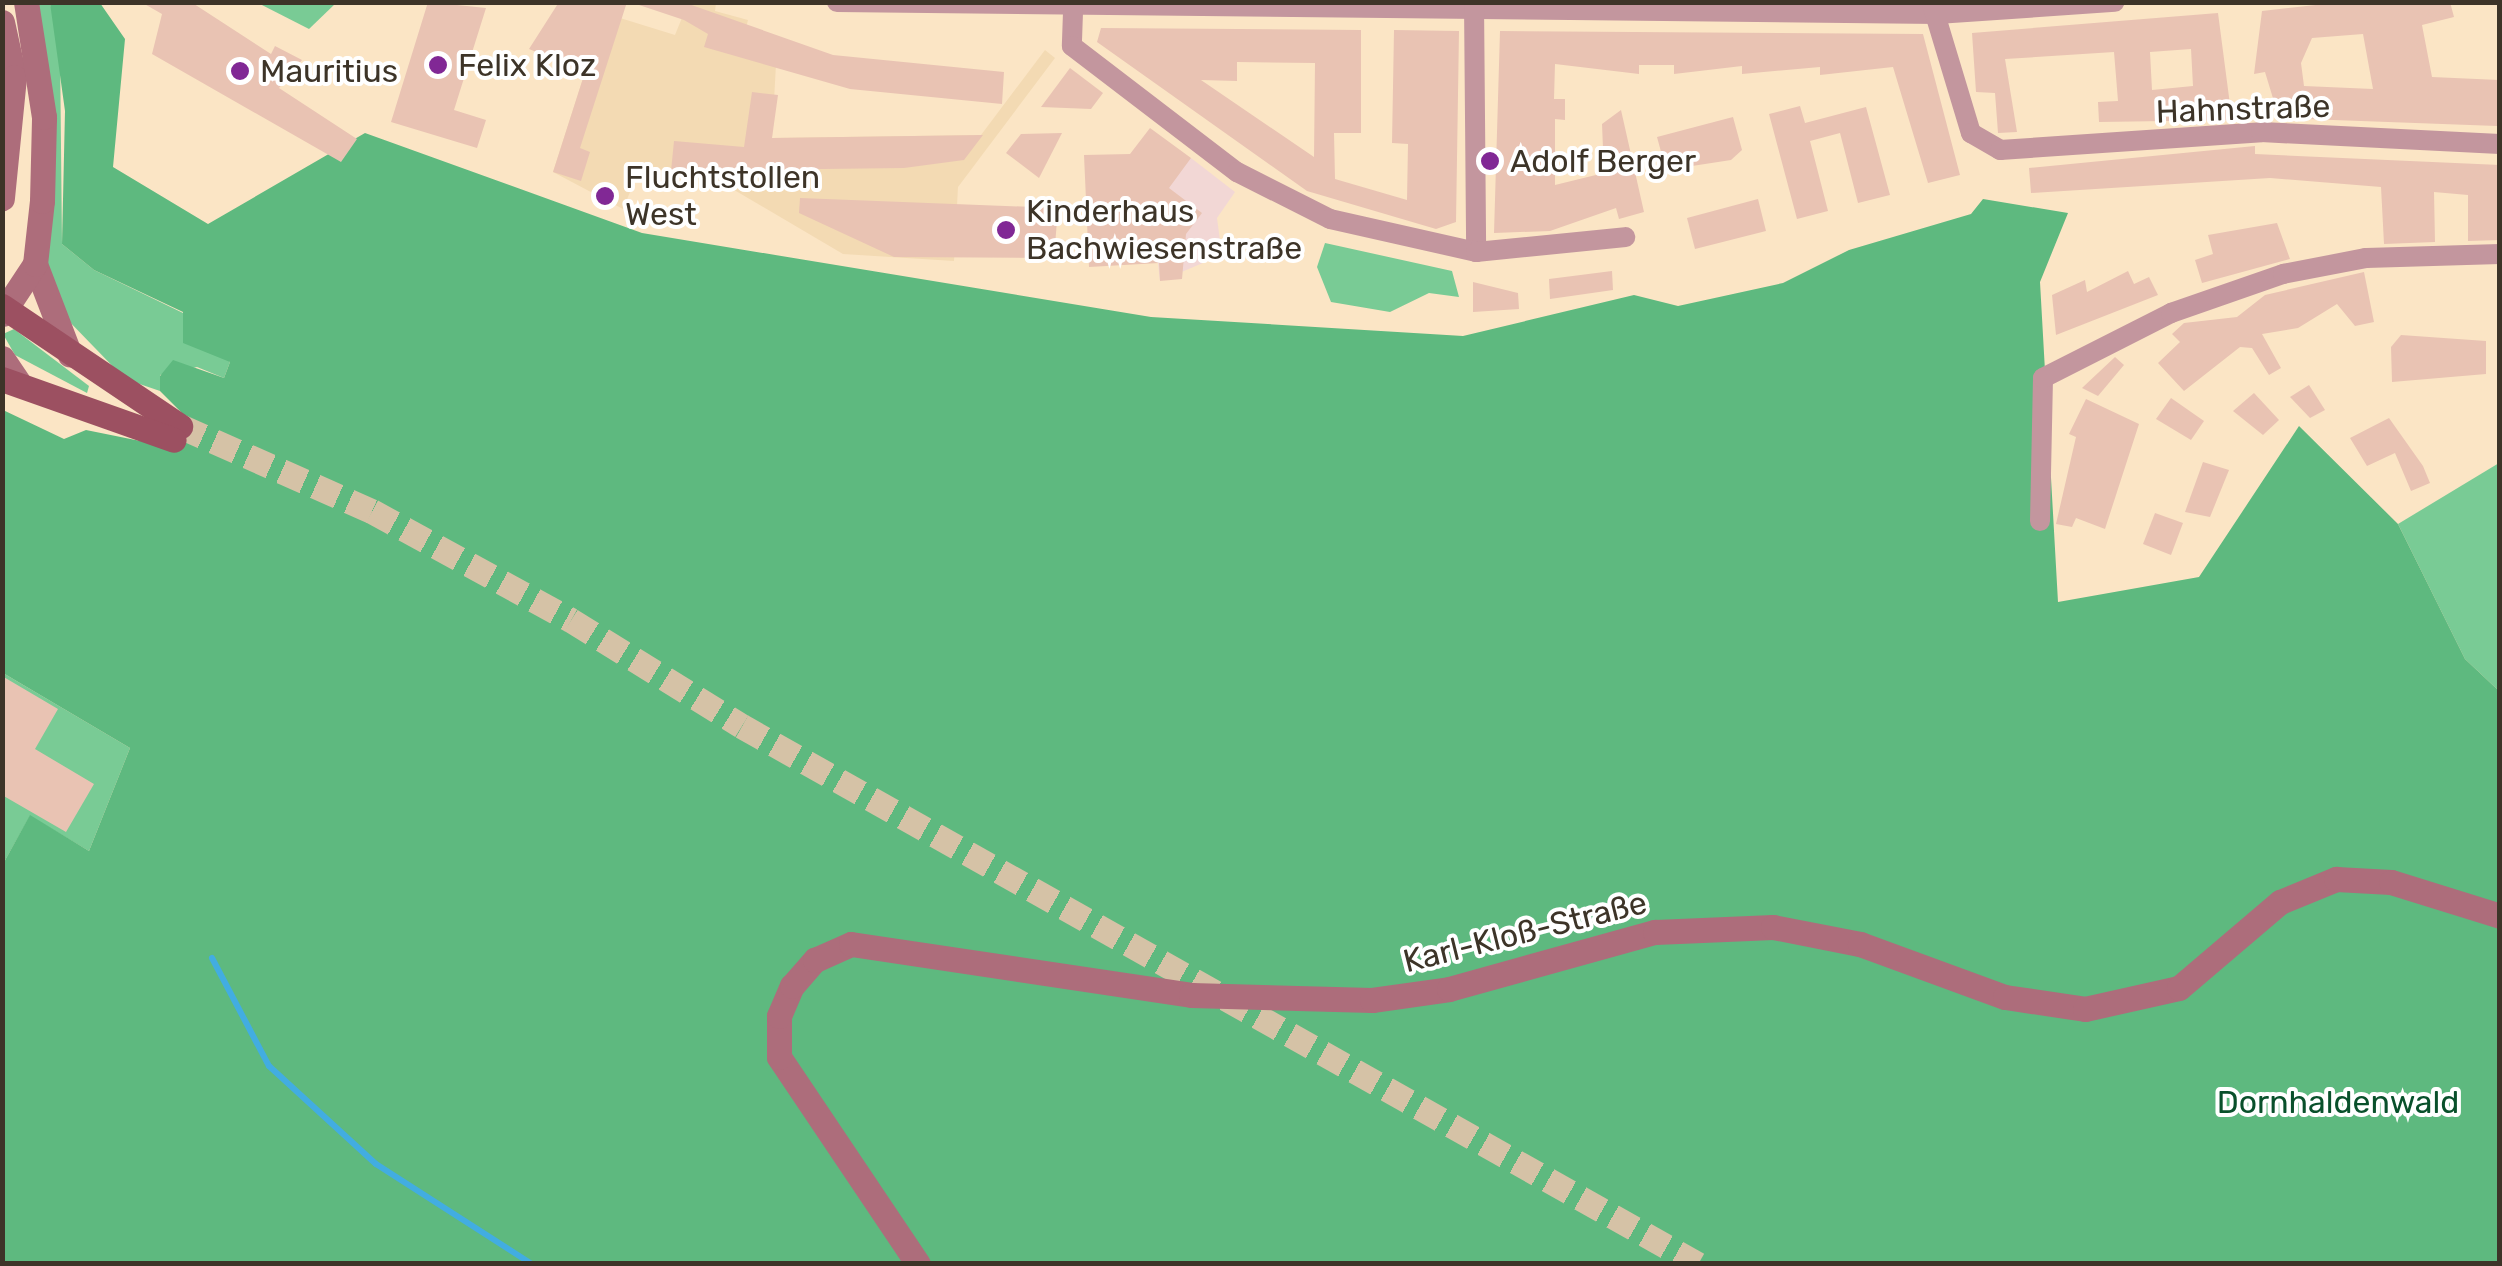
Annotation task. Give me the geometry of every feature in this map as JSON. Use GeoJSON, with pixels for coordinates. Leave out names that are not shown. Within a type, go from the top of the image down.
{"type":"FeatureCollection","features":[{"type":"Feature","properties":{"kind":"main road"},"geometry":{"type":"LineString","coordinates":[[26,2],[44,117],[35,264],[70,354]]}},
{"type":"Feature","properties":{"kind":"main road"},"geometry":{"type":"LineString","coordinates":[[2,22],[14,77],[2,198]]}},
{"type":"Feature","properties":{"kind":"main road"},"geometry":{"type":"LineString","coordinates":[[2,358],[11,382],[177,433],[4,310],[35,264]]}},
{"type":"Feature","properties":{"kind":"main road","name":"Karl-Kloß-Straße"},"geometry":{"type":"LineString","coordinates":[[918,1264],[778,1057],[779,1016],[792,986],[815,960],[851,944],[1191,995],[1372,1000],[1449,989],[1642,934],[1761,926],[1860,944],[2005,997],[2086,1009],[2179,988],[2280,902],[2336,879],[2391,882],[2500,916]]}},
{"type":"Feature","properties":{"kind":"street"},"geometry":{"type":"LineString","coordinates":[[837,2],[1026,6],[1074,12],[1934,8],[2115,2]]}},
{"type":"Feature","properties":{"kind":"street"},"geometry":{"type":"LineString","coordinates":[[1474,8],[1476,252]]}},
{"type":"Feature","properties":{"kind":"street","name":"Hahnstraße"},"geometry":{"type":"LineString","coordinates":[[1934,8],[1971,133],[1989,147],[2025,152],[2274,132],[2500,144]]}},
{"type":"Feature","properties":{"kind":"street"},"geometry":{"type":"LineString","coordinates":[[1074,12],[1072,46],[1255,183],[1370,233],[1476,252],[1625,237]]}},
{"type":"Feature","properties":{"kind":"street"},"geometry":{"type":"LineString","coordinates":[[2040,521],[2042,378],[2157,320],[2284,274],[2366,258],[2500,254]]}},
{"type":"Feature","properties":{"kind":"shaded area"},"geometry":{"type":"Polygon","coordinates":[[[688,3],[716,3],[715,11],[748,20],[739,54],[776,64],[772,138],[981,135],[1045,50],[1055,58],[958,187],[954,261],[843,254],[707,174],[640,168],[623,209],[553,172],[604,13],[675,35],[688,3]]]}},
{"type":"Feature","properties":{"kind":"shaded area"},"geometry":{"type":"Polygon","coordinates":[[[1191,158],[1235,192],[1217,218],[1222,255],[1160,281],[1151,200],[1191,158]]]}},
{"type":"Feature","properties":{"kind":"green space"},"geometry":{"type":"Polygon","coordinates":[[[37,3],[50,3],[60,47],[62,244],[94,270],[183,313],[230,362],[224,378],[197,367],[160,375],[160,391],[125,379],[63,315],[45,263],[37,3]]]}},
{"type":"Feature","properties":{"kind":"green space","name":"Dornhaldenwald"},"geometry":{"type":"Polygon","coordinates":[[[50,3],[100,3],[125,39],[113,167],[208,224],[365,133],[642,233],[1151,317],[1463,336],[1634,295],[1678,306],[1783,283],[1849,250],[1971,214],[1983,199],[2068,213],[2040,282],[2058,602],[2199,577],[2299,426],[2398,524],[2465,659],[2499,691],[2499,1263],[3,1263],[3,864],[30,815],[89,851],[130,748],[3,673],[3,410],[64,439],[86,430],[175,448],[186,417],[160,391],[160,376],[173,360],[224,378],[230,362],[183,343],[183,312],[94,270],[62,244],[65,111],[50,3]]]}},
{"type":"Feature","properties":{"kind":"green space"},"geometry":{"type":"Polygon","coordinates":[[[258,3],[336,3],[309,29],[258,3]]]}},
{"type":"Feature","properties":{"kind":"green space"},"geometry":{"type":"Polygon","coordinates":[[[1325,243],[1452,271],[1459,297],[1429,293],[1390,312],[1331,302],[1317,267],[1325,243]]]}},
{"type":"Feature","properties":{"kind":"green space"},"geometry":{"type":"Polygon","coordinates":[[[14,329],[89,386],[87,393],[15,355],[3,334],[14,329]]]}},
{"type":"Feature","properties":{"kind":"green space"},"geometry":{"type":"Polygon","coordinates":[[[2499,463],[2499,691],[2465,659],[2398,524],[2499,463]]]}},
{"type":"Feature","properties":{"kind":"green space"},"geometry":{"type":"Polygon","coordinates":[[[3,673],[130,748],[89,851],[30,816],[3,864],[3,673]]]}},
{"type":"Feature","properties":{"kind":"building","name":"Mauritius"},"geometry":{"type":"Polygon","coordinates":[[[141,2],[191,2],[271,54],[275,46],[302,60],[279,88],[357,139],[341,162],[152,54],[162,14],[141,2]]]}},
{"type":"Feature","properties":{"kind":"building","name":"Felix Kloz"},"geometry":{"type":"Polygon","coordinates":[[[428,2],[486,8],[454,110],[486,120],[477,148],[391,122],[428,2]]]}},
{"type":"Feature","properties":{"kind":"building"},"geometry":{"type":"Polygon","coordinates":[[[559,2],[627,2],[580,148],[590,152],[581,181],[553,172],[585,72],[529,49],[559,2]]]}},
{"type":"Feature","properties":{"kind":"building"},"geometry":{"type":"Polygon","coordinates":[[[630,2],[683,2],[833,55],[1004,72],[1002,104],[850,89],[704,47],[708,34],[684,20],[630,2]]]}},
{"type":"Feature","properties":{"kind":"building"},"geometry":{"type":"Polygon","coordinates":[[[2343,2],[2450,2],[2454,17],[2422,25],[2432,77],[2499,80],[2497,126],[2279,118],[2265,72],[2254,74],[2262,11],[2343,2]],[[2363,34],[2312,38],[2301,63],[2304,86],[2373,89],[2363,34]]]}},
{"type":"Feature","properties":{"kind":"building"},"geometry":{"type":"Polygon","coordinates":[[[2218,13],[2232,120],[2099,122],[2098,102],[2118,101],[2114,52],[2005,59],[2017,132],[1998,133],[1995,93],[1976,92],[1972,33],[2218,13]],[[2191,49],[2150,52],[2152,90],[2193,86],[2191,49]]]}},
{"type":"Feature","properties":{"kind":"building"},"geometry":{"type":"Polygon","coordinates":[[[1101,28],[1361,30],[1361,133],[1334,133],[1335,179],[1407,200],[1408,144],[1392,143],[1394,30],[1459,31],[1456,222],[1436,229],[1307,191],[1097,42],[1101,28]],[[1237,62],[1237,81],[1201,80],[1314,157],[1315,63],[1237,62]]]}},
{"type":"Feature","properties":{"kind":"building"},"geometry":{"type":"Polygon","coordinates":[[[1500,31],[1923,34],[1960,175],[1928,183],[1893,67],[1820,75],[1820,67],[1742,74],[1742,66],[1674,74],[1674,65],[1639,65],[1639,74],[1555,64],[1554,99],[1565,99],[1565,120],[1555,119],[1555,185],[1604,173],[1602,124],[1621,110],[1644,212],[1619,219],[1616,208],[1550,231],[1494,233],[1500,31]]]}},
{"type":"Feature","properties":{"kind":"building"},"geometry":{"type":"Polygon","coordinates":[[[1070,68],[1103,93],[1091,109],[1041,107],[1070,68]]]}},
{"type":"Feature","properties":{"kind":"building"},"geometry":{"type":"Polygon","coordinates":[[[752,92],[778,95],[772,138],[983,135],[964,160],[904,168],[671,171],[674,141],[744,147],[752,92]]]}},
{"type":"Feature","properties":{"kind":"building"},"geometry":{"type":"Polygon","coordinates":[[[1800,106],[1805,123],[1866,107],[1890,195],[1858,203],[1840,133],[1810,141],[1828,211],[1797,219],[1769,114],[1800,106]]]}},
{"type":"Feature","properties":{"kind":"building"},"geometry":{"type":"Polygon","coordinates":[[[1733,117],[1742,150],[1731,160],[1666,170],[1657,137],[1733,117]]]}},
{"type":"Feature","properties":{"kind":"building"},"geometry":{"type":"Polygon","coordinates":[[[1150,128],[1191,158],[1169,188],[1202,213],[1186,234],[1182,279],[1160,281],[1159,263],[1089,267],[1084,155],[1130,154],[1150,128]]]}},
{"type":"Feature","properties":{"kind":"building"},"geometry":{"type":"Polygon","coordinates":[[[1062,133],[1039,178],[1006,153],[1021,134],[1062,133]]]}},
{"type":"Feature","properties":{"kind":"building"},"geometry":{"type":"Polygon","coordinates":[[[2255,146],[2255,154],[2500,165],[2500,240],[2468,241],[2468,195],[2434,192],[2435,242],[2384,244],[2381,187],[2270,178],[2031,193],[2029,168],[2255,146]]]}},
{"type":"Feature","properties":{"kind":"building"},"geometry":{"type":"Polygon","coordinates":[[[800,198],[1058,208],[1054,258],[894,257],[799,213],[800,198]]]}},
{"type":"Feature","properties":{"kind":"building"},"geometry":{"type":"Polygon","coordinates":[[[1758,199],[1766,231],[1695,249],[1687,218],[1758,199]]]}},
{"type":"Feature","properties":{"kind":"building"},"geometry":{"type":"Polygon","coordinates":[[[2277,223],[2290,259],[2202,283],[2195,260],[2213,254],[2208,235],[2277,223]]]}},
{"type":"Feature","properties":{"kind":"building"},"geometry":{"type":"Polygon","coordinates":[[[1612,271],[1613,290],[1550,299],[1549,279],[1612,271]]]}},
{"type":"Feature","properties":{"kind":"building"},"geometry":{"type":"Polygon","coordinates":[[[2128,271],[2134,284],[2149,277],[2158,295],[2056,335],[2052,295],[2085,280],[2087,292],[2128,271]]]}},
{"type":"Feature","properties":{"kind":"building"},"geometry":{"type":"Polygon","coordinates":[[[2364,272],[2374,322],[2355,326],[2337,304],[2298,328],[2262,334],[2281,368],[2269,375],[2252,348],[2240,347],[2184,391],[2158,363],[2180,342],[2172,334],[2184,323],[2237,317],[2265,295],[2364,272]]]}},
{"type":"Feature","properties":{"kind":"building"},"geometry":{"type":"Polygon","coordinates":[[[1473,282],[1518,293],[1519,309],[1473,312],[1473,282]]]}},
{"type":"Feature","properties":{"kind":"building"},"geometry":{"type":"Polygon","coordinates":[[[2401,335],[2486,341],[2486,374],[2392,382],[2391,347],[2401,335]]]}},
{"type":"Feature","properties":{"kind":"building"},"geometry":{"type":"Polygon","coordinates":[[[2115,357],[2124,365],[2098,396],[2082,388],[2115,357]]]}},
{"type":"Feature","properties":{"kind":"building"},"geometry":{"type":"Polygon","coordinates":[[[2309,385],[2325,410],[2310,418],[2290,397],[2309,385]]]}},
{"type":"Feature","properties":{"kind":"building"},"geometry":{"type":"Polygon","coordinates":[[[2254,393],[2279,420],[2263,435],[2233,411],[2254,393]]]}},
{"type":"Feature","properties":{"kind":"building"},"geometry":{"type":"Polygon","coordinates":[[[2171,398],[2204,421],[2191,440],[2156,419],[2171,398]]]}},
{"type":"Feature","properties":{"kind":"building"},"geometry":{"type":"Polygon","coordinates":[[[2086,399],[2139,424],[2105,529],[2076,518],[2072,527],[2056,524],[2076,437],[2069,434],[2086,399]]]}},
{"type":"Feature","properties":{"kind":"building"},"geometry":{"type":"Polygon","coordinates":[[[2389,418],[2423,466],[2430,483],[2411,491],[2395,453],[2367,466],[2350,438],[2389,418]]]}},
{"type":"Feature","properties":{"kind":"building"},"geometry":{"type":"Polygon","coordinates":[[[2203,462],[2229,470],[2210,517],[2185,512],[2203,462]]]}},
{"type":"Feature","properties":{"kind":"building"},"geometry":{"type":"Polygon","coordinates":[[[2155,513],[2183,523],[2171,555],[2143,544],[2155,513]]]}},
{"type":"Feature","properties":{"kind":"building"},"geometry":{"type":"Polygon","coordinates":[[[2,676],[58,709],[35,749],[94,784],[66,832],[2,795],[2,676]]]}},
{"type":"Feature","properties":{"kind":"waterway"},"geometry":{"type":"LineString","coordinates":[[212,958],[269,1066],[376,1164],[532,1264]]}},
{"type":"Feature","properties":{"kind":"tunnel"},"geometry":{"type":"LineString","coordinates":[[180,426],[372,511],[571,620],[742,726],[1698,1264]]}},
{"type":"Feature","properties":{"kind":"place","name":"Felix Kloz"},"geometry":{"type":"Point","coordinates":[438,65]}},
{"type":"Feature","properties":{"kind":"place","name":"Mauritius"},"geometry":{"type":"Point","coordinates":[240,71]}},
{"type":"Feature","properties":{"kind":"place","name":"Adolf Berger"},"geometry":{"type":"Point","coordinates":[1490,161]}},
{"type":"Feature","properties":{"kind":"place","name":"Fluchtstollen West"},"geometry":{"type":"Point","coordinates":[605,196]}},
{"type":"Feature","properties":{"kind":"place","name":"Kinderhaus Bachwiesenstraße"},"geometry":{"type":"Point","coordinates":[1006,230]}}]}
